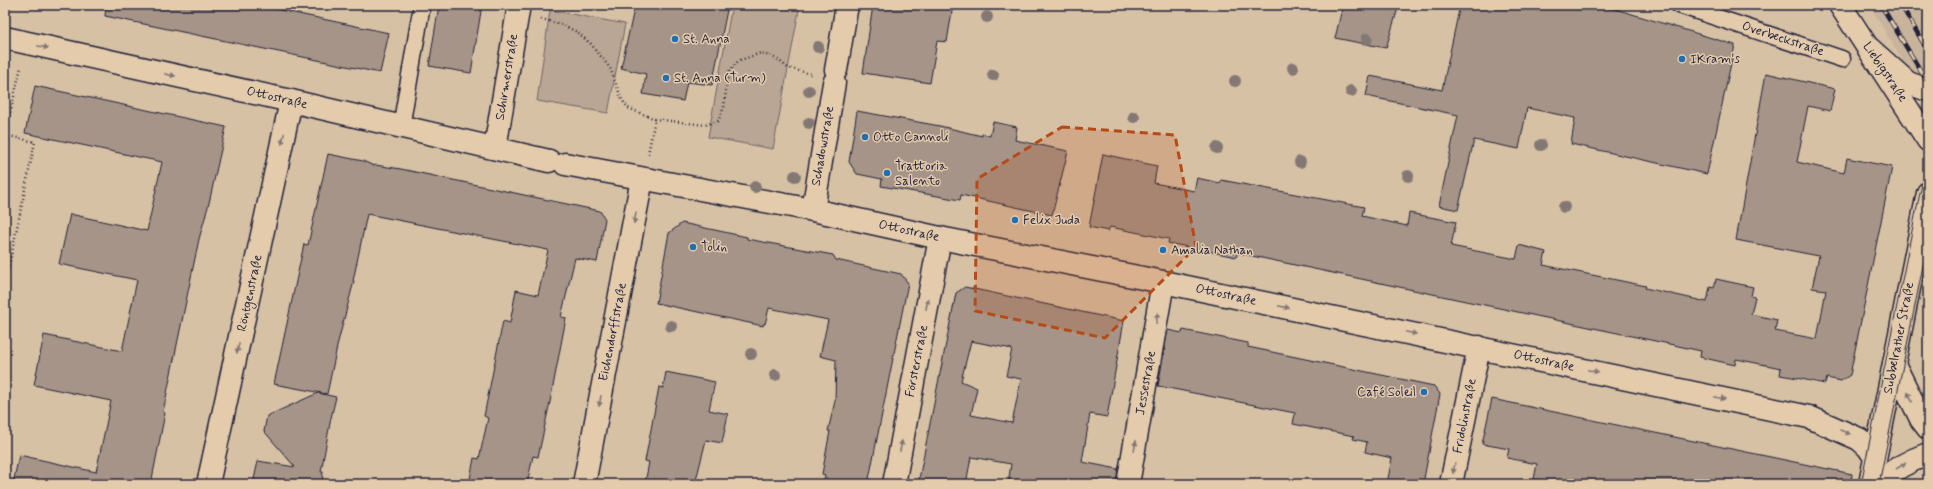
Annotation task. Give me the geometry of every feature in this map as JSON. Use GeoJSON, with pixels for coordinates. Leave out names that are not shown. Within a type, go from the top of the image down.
{"type":"FeatureCollection","features":[{"type":"Feature","properties":{"kind":"street","name":"Schadowstraße"},"geometry":{"type":"LineString","coordinates":[[813,210],[847,5]]}},
{"type":"Feature","properties":{"kind":"street","name":"Liebigstraße"},"geometry":{"type":"LineString","coordinates":[[1840,5],[1928,140]]}},
{"type":"Feature","properties":{"kind":"street","name":"Schirmerstraße"},"geometry":{"type":"LineString","coordinates":[[495,148],[518,9]]}},
{"type":"Feature","properties":{"kind":"street","name":"Ottostraße"},"geometry":{"type":"LineString","coordinates":[[5,38],[26,44],[291,101],[557,163],[642,180],[813,210],[940,238],[1479,347],[1809,417],[1859,439],[1868,447],[1875,458]]}},
{"type":"Feature","properties":{"kind":"street"},"geometry":{"type":"LineString","coordinates":[[1870,49],[1908,83],[1928,90]]}},
{"type":"Feature","properties":{"kind":"street","name":"Röntgenstraße"},"geometry":{"type":"LineString","coordinates":[[208,484],[291,101]]}},
{"type":"Feature","properties":{"kind":"street","name":"Eichendorffstraße"},"geometry":{"type":"LineString","coordinates":[[584,484],[642,180]]}},
{"type":"Feature","properties":{"kind":"street","name":"Subbelrather Straße"},"geometry":{"type":"LineString","coordinates":[[1870,484],[1928,192]]}},
{"type":"Feature","properties":{"kind":"street","name":"Försterstraße"},"geometry":{"type":"LineString","coordinates":[[894,484],[940,238]]}},
{"type":"Feature","properties":{"kind":"street","name":"Jessestraße"},"geometry":{"type":"LineString","coordinates":[[1128,484],[1163,282]]}},
{"type":"Feature","properties":{"kind":"street","name":"Fridolinstraße"},"geometry":{"type":"LineString","coordinates":[[1451,484],[1479,347]]}},
{"type":"Feature","properties":{"kind":"street"},"geometry":{"type":"LineString","coordinates":[[1894,364],[1921,419],[1928,428]]}},
{"type":"Feature","properties":{"kind":"street"},"geometry":{"type":"LineString","coordinates":[[1876,484],[1911,460],[1928,454]]}},
{"type":"Feature","properties":{"kind":"lane"},"geometry":{"type":"LineString","coordinates":[[401,127],[422,5]]}},
{"type":"Feature","properties":{"kind":"lane","name":"Overbeckstraße"},"geometry":{"type":"LineString","coordinates":[[1679,5],[1842,59]]}},
{"type":"Feature","properties":{"kind":"path"},"geometry":{"type":"LineString","coordinates":[[518,9],[563,24],[577,32],[596,48],[607,63],[622,100],[628,108],[655,119],[704,125],[718,121],[724,107],[728,74],[738,61],[750,56],[761,53],[777,59],[788,68],[812,74]]}},
{"type":"Feature","properties":{"kind":"path"},"geometry":{"type":"LineString","coordinates":[[5,285],[35,142],[5,135],[26,44]]}},
{"type":"Feature","properties":{"kind":"path"},"geometry":{"type":"LineString","coordinates":[[648,153],[655,119]]}},
{"type":"Feature","properties":{"kind":"highlighted area"},"geometry":{"type":"Polygon","coordinates":[[[1062,127],[1175,135],[1196,247],[1105,338],[975,311],[977,179],[1062,127]]]}},
{"type":"Feature","properties":{"kind":"shaded area"},"geometry":{"type":"Polygon","coordinates":[[[732,5],[800,5],[773,149],[708,137],[732,5]]]}},
{"type":"Feature","properties":{"kind":"shaded area"},"geometry":{"type":"Polygon","coordinates":[[[1869,5],[1928,5],[1928,105],[1879,21],[1869,5]]]}},
{"type":"Feature","properties":{"kind":"shaded area"},"geometry":{"type":"Polygon","coordinates":[[[550,10],[625,24],[608,113],[537,101],[550,10]]]}},
{"type":"Feature","properties":{"kind":"building"},"geometry":{"type":"Polygon","coordinates":[[[106,5],[256,5],[389,33],[380,73],[105,16],[106,5]]]}},
{"type":"Feature","properties":{"kind":"building"},"geometry":{"type":"Polygon","coordinates":[[[439,5],[482,5],[471,73],[429,66],[439,5]]]}},
{"type":"Feature","properties":{"kind":"building","name":"St. Anna"},"geometry":{"type":"Polygon","coordinates":[[[635,5],[728,5],[712,85],[687,82],[683,101],[643,94],[646,74],[621,68],[635,5]]]}},
{"type":"Feature","properties":{"kind":"building"},"geometry":{"type":"Polygon","coordinates":[[[873,5],[953,5],[947,42],[937,41],[930,83],[863,73],[873,5]]]}},
{"type":"Feature","properties":{"kind":"building"},"geometry":{"type":"Polygon","coordinates":[[[1343,5],[1399,5],[1386,48],[1335,38],[1343,5]]]}},
{"type":"Feature","properties":{"kind":"building"},"geometry":{"type":"Polygon","coordinates":[[[1460,5],[1602,5],[1735,45],[1707,174],[1571,144],[1575,118],[1527,108],[1519,149],[1474,140],[1458,210],[1439,206],[1458,115],[1366,96],[1370,76],[1442,90],[1460,5]]]}},
{"type":"Feature","properties":{"kind":"building"},"geometry":{"type":"Polygon","coordinates":[[[1766,73],[1835,89],[1830,111],[1808,106],[1797,162],[1844,173],[1847,158],[1892,167],[1850,375],[1841,381],[1827,378],[1825,384],[1780,375],[1781,368],[1736,359],[1735,365],[1700,357],[1701,351],[1660,342],[1238,253],[1236,257],[1168,243],[1169,239],[1110,227],[1108,231],[1089,227],[1103,154],[1157,166],[1154,183],[1194,191],[1197,178],[1220,183],[1221,180],[1364,207],[1362,216],[1407,226],[1409,213],[1456,222],[1451,246],[1516,259],[1519,245],[1546,252],[1543,265],[1646,286],[1645,288],[1707,302],[1710,287],[1714,288],[1716,279],[1753,287],[1751,296],[1755,297],[1751,314],[1777,320],[1775,331],[1817,339],[1826,290],[1812,288],[1819,256],[1736,240],[1766,73]]]}},
{"type":"Feature","properties":{"kind":"building"},"geometry":{"type":"Polygon","coordinates":[[[35,86],[226,127],[209,203],[199,239],[163,412],[165,413],[151,484],[13,484],[19,455],[96,472],[111,401],[34,385],[44,335],[122,351],[137,280],[59,264],[70,214],[147,231],[162,162],[25,133],[35,86]]]}},
{"type":"Feature","properties":{"kind":"building"},"geometry":{"type":"Polygon","coordinates":[[[857,111],[940,126],[982,136],[982,134],[990,136],[993,122],[1017,127],[1015,140],[1068,151],[1052,215],[961,195],[960,200],[881,186],[882,179],[857,174],[849,162],[857,111]]]}},
{"type":"Feature","properties":{"kind":"building"},"geometry":{"type":"Polygon","coordinates":[[[328,154],[363,161],[374,166],[401,169],[600,211],[605,219],[597,262],[575,258],[561,317],[566,318],[550,402],[538,457],[533,456],[527,484],[469,484],[474,458],[479,459],[488,418],[484,416],[503,321],[510,323],[516,290],[538,295],[548,250],[367,214],[354,281],[338,342],[327,394],[274,384],[304,244],[308,245],[328,154]]]}},
{"type":"Feature","properties":{"kind":"building"},"geometry":{"type":"Polygon","coordinates":[[[682,223],[747,237],[747,239],[833,255],[836,260],[901,274],[908,283],[868,484],[823,484],[825,475],[822,474],[830,431],[828,431],[835,401],[836,360],[820,356],[828,320],[769,308],[765,324],[763,324],[763,326],[656,303],[669,233],[682,223]]]}},
{"type":"Feature","properties":{"kind":"building"},"geometry":{"type":"Polygon","coordinates":[[[965,287],[1124,321],[1107,417],[1090,414],[1082,462],[1118,469],[1116,484],[1008,484],[1011,464],[971,457],[966,484],[918,484],[956,293],[965,287]],[[971,341],[961,381],[977,388],[971,415],[1012,423],[1021,379],[1006,376],[1012,349],[971,341]]]}},
{"type":"Feature","properties":{"kind":"building"},"geometry":{"type":"Polygon","coordinates":[[[1168,330],[1182,333],[1183,330],[1248,343],[1248,347],[1434,386],[1440,394],[1423,484],[1387,484],[1392,458],[1365,452],[1367,442],[1353,439],[1354,436],[1293,424],[1295,413],[1158,386],[1168,330]]]}},
{"type":"Feature","properties":{"kind":"building"},"geometry":{"type":"Polygon","coordinates":[[[666,372],[715,382],[709,410],[728,414],[722,443],[706,440],[695,484],[645,484],[649,462],[645,461],[659,387],[663,388],[666,372]]]}},
{"type":"Feature","properties":{"kind":"building"},"geometry":{"type":"Polygon","coordinates":[[[318,393],[336,397],[321,472],[323,472],[322,484],[253,484],[258,461],[295,467],[264,431],[267,416],[318,393]]]}},
{"type":"Feature","properties":{"kind":"building"},"geometry":{"type":"Polygon","coordinates":[[[1492,399],[1852,474],[1851,484],[1561,484],[1534,479],[1537,464],[1507,458],[1509,449],[1482,444],[1492,399]]]}},
{"type":"Feature","properties":{"kind":"tram line"},"geometry":{"type":"LineString","coordinates":[[1861,484],[1928,158]]}},
{"type":"Feature","properties":{"kind":"tram line"},"geometry":{"type":"LineString","coordinates":[[1879,484],[1928,241]]}},
{"type":"Feature","properties":{"kind":"railway"},"geometry":{"type":"LineString","coordinates":[[1881,5],[1928,83]]}},
{"type":"Feature","properties":{"kind":"railway"},"geometry":{"type":"LineString","coordinates":[[1901,5],[1928,51]]}},
{"type":"Feature","properties":{"kind":"railway"},"geometry":{"type":"LineString","coordinates":[[1924,5],[1928,12]]}},
{"type":"Feature","properties":{"kind":"place","name":"St. Anna"},"geometry":{"type":"Point","coordinates":[675,39]}},
{"type":"Feature","properties":{"kind":"place","name":"IKram's"},"geometry":{"type":"Point","coordinates":[1682,59]}},
{"type":"Feature","properties":{"kind":"place","name":"St. Anna (Turm)"},"geometry":{"type":"Point","coordinates":[666,78]}},
{"type":"Feature","properties":{"kind":"place","name":"Otto Cannoli"},"geometry":{"type":"Point","coordinates":[865,137]}},
{"type":"Feature","properties":{"kind":"place","name":"Trattoria Salento"},"geometry":{"type":"Point","coordinates":[887,173]}},
{"type":"Feature","properties":{"kind":"place","name":"Felix Juda"},"geometry":{"type":"Point","coordinates":[1015,220]}},
{"type":"Feature","properties":{"kind":"place","name":"Tolin"},"geometry":{"type":"Point","coordinates":[693,247]}},
{"type":"Feature","properties":{"kind":"place","name":"Amalia Nathan"},"geometry":{"type":"Point","coordinates":[1163,250]}},
{"type":"Feature","properties":{"kind":"place","name":"Café Soleil"},"geometry":{"type":"Point","coordinates":[1424,392]}}]}
